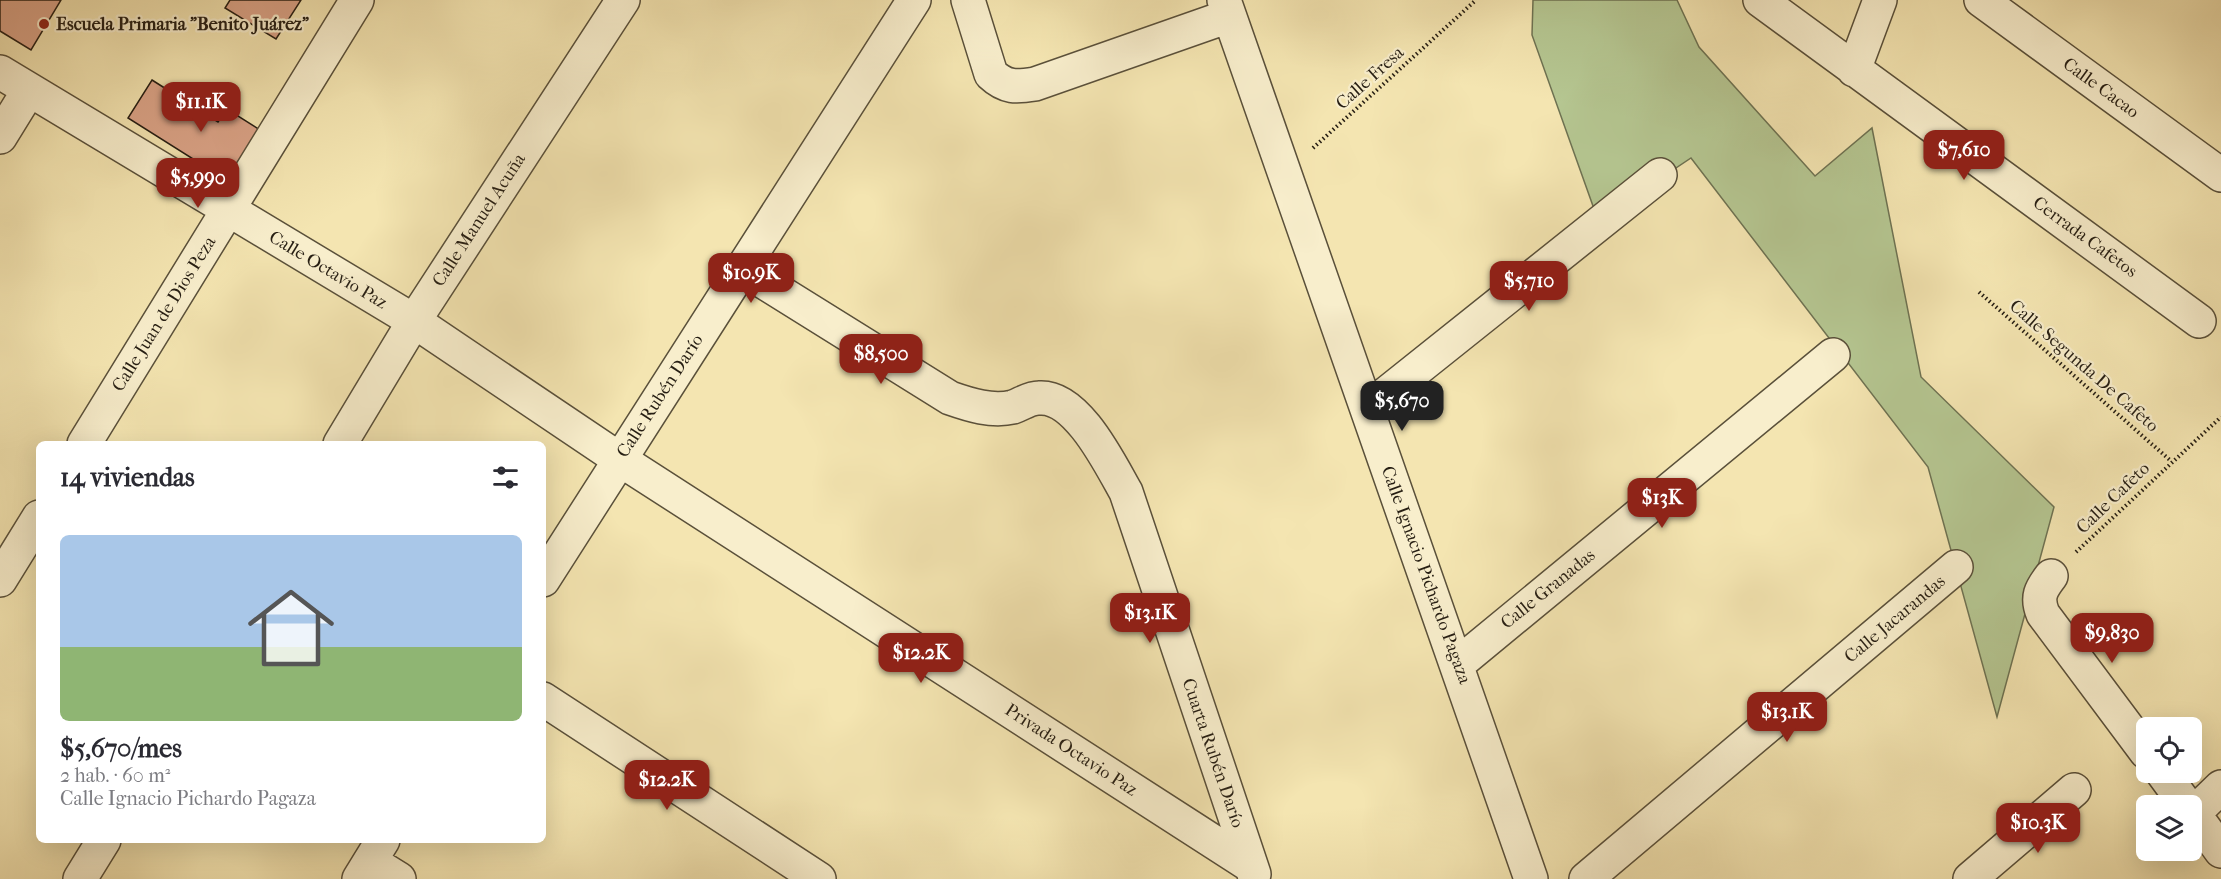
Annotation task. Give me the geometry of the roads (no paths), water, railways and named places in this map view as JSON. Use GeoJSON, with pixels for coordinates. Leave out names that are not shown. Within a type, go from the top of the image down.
{"type":"FeatureCollection","features":[{"type":"Feature","properties":{"kind":"street","name":"Calle Juan de Dios Peza"},"geometry":{"type":"LineString","coordinates":[[86,441],[357,0]]}},
{"type":"Feature","properties":{"kind":"street","name":"Calle Manuel Acuña"},"geometry":{"type":"LineString","coordinates":[[342,441],[414,321],[623,0]]}},
{"type":"Feature","properties":{"kind":"street","name":"Calle Rubén Darío"},"geometry":{"type":"LineString","coordinates":[[546,575],[914,0]]}},
{"type":"Feature","properties":{"kind":"street"},"geometry":{"type":"LineString","coordinates":[[968,0],[991,74],[1008,86],[1035,84],[1227,8]]}},
{"type":"Feature","properties":{"kind":"street","name":"Cerrada Cafetos"},"geometry":{"type":"LineString","coordinates":[[1761,0],[2199,321]]}},
{"type":"Feature","properties":{"kind":"street"},"geometry":{"type":"LineString","coordinates":[[1854,70],[1880,0]]}},
{"type":"Feature","properties":{"kind":"street","name":"Calle Cacao"},"geometry":{"type":"LineString","coordinates":[[1981,0],[2221,176]]}},
{"type":"Feature","properties":{"kind":"street","name":"Calle Ignacio Pichardo Pagaza"},"geometry":{"type":"LineString","coordinates":[[1227,8],[1283,175],[1458,664],[1531,879]]}},
{"type":"Feature","properties":{"kind":"street","name":"Calle Octavio Paz"},"geometry":{"type":"LineString","coordinates":[[0,72],[414,321],[619,459]]}},
{"type":"Feature","properties":{"kind":"street"},"geometry":{"type":"LineString","coordinates":[[0,137],[29,90]]}},
{"type":"Feature","properties":{"kind":"street"},"geometry":{"type":"LineString","coordinates":[[1367,409],[1660,175]]}},
{"type":"Feature","properties":{"kind":"street","name":"Cuarta Rubén Darío"},"geometry":{"type":"LineString","coordinates":[[743,269],[950,398],[972,406],[993,408],[1012,407],[1041,397],[1054,400],[1081,422],[1101,448],[1126,492],[1253,873]]}},
{"type":"Feature","properties":{"kind":"street","name":"Calle Granadas"},"geometry":{"type":"LineString","coordinates":[[1458,664],[1833,355]]}},
{"type":"Feature","properties":{"kind":"street","name":"Privada Octavio Paz"},"geometry":{"type":"LineString","coordinates":[[619,459],[1253,873]]}},
{"type":"Feature","properties":{"kind":"street"},"geometry":{"type":"LineString","coordinates":[[0,580],[36,522]]}},
{"type":"Feature","properties":{"kind":"street","name":"Calle Jacarandas"},"geometry":{"type":"LineString","coordinates":[[1586,879],[1956,567]]}},
{"type":"Feature","properties":{"kind":"street"},"geometry":{"type":"LineString","coordinates":[[2051,576],[2039,594],[2038,602],[2043,614],[2136,739]]}},
{"type":"Feature","properties":{"kind":"street"},"geometry":{"type":"LineString","coordinates":[[546,701],[819,879]]}},
{"type":"Feature","properties":{"kind":"street"},"geometry":{"type":"LineString","coordinates":[[2170,783],[2180,795]]}},
{"type":"Feature","properties":{"kind":"street"},"geometry":{"type":"LineString","coordinates":[[2202,802],[2221,787]]}},
{"type":"Feature","properties":{"kind":"street"},"geometry":{"type":"LineString","coordinates":[[1970,879],[2074,790]]}},
{"type":"Feature","properties":{"kind":"street"},"geometry":{"type":"LineString","coordinates":[[2202,825],[2221,851]]}},
{"type":"Feature","properties":{"kind":"street"},"geometry":{"type":"LineString","coordinates":[[80,879],[102,843]]}},
{"type":"Feature","properties":{"kind":"street"},"geometry":{"type":"LineString","coordinates":[[371,860],[399,879]]}},
{"type":"Feature","properties":{"kind":"place","name":"Escuela Primaria \"Benito Juárez\""},"geometry":{"type":"Point","coordinates":[44,24]}}]}
